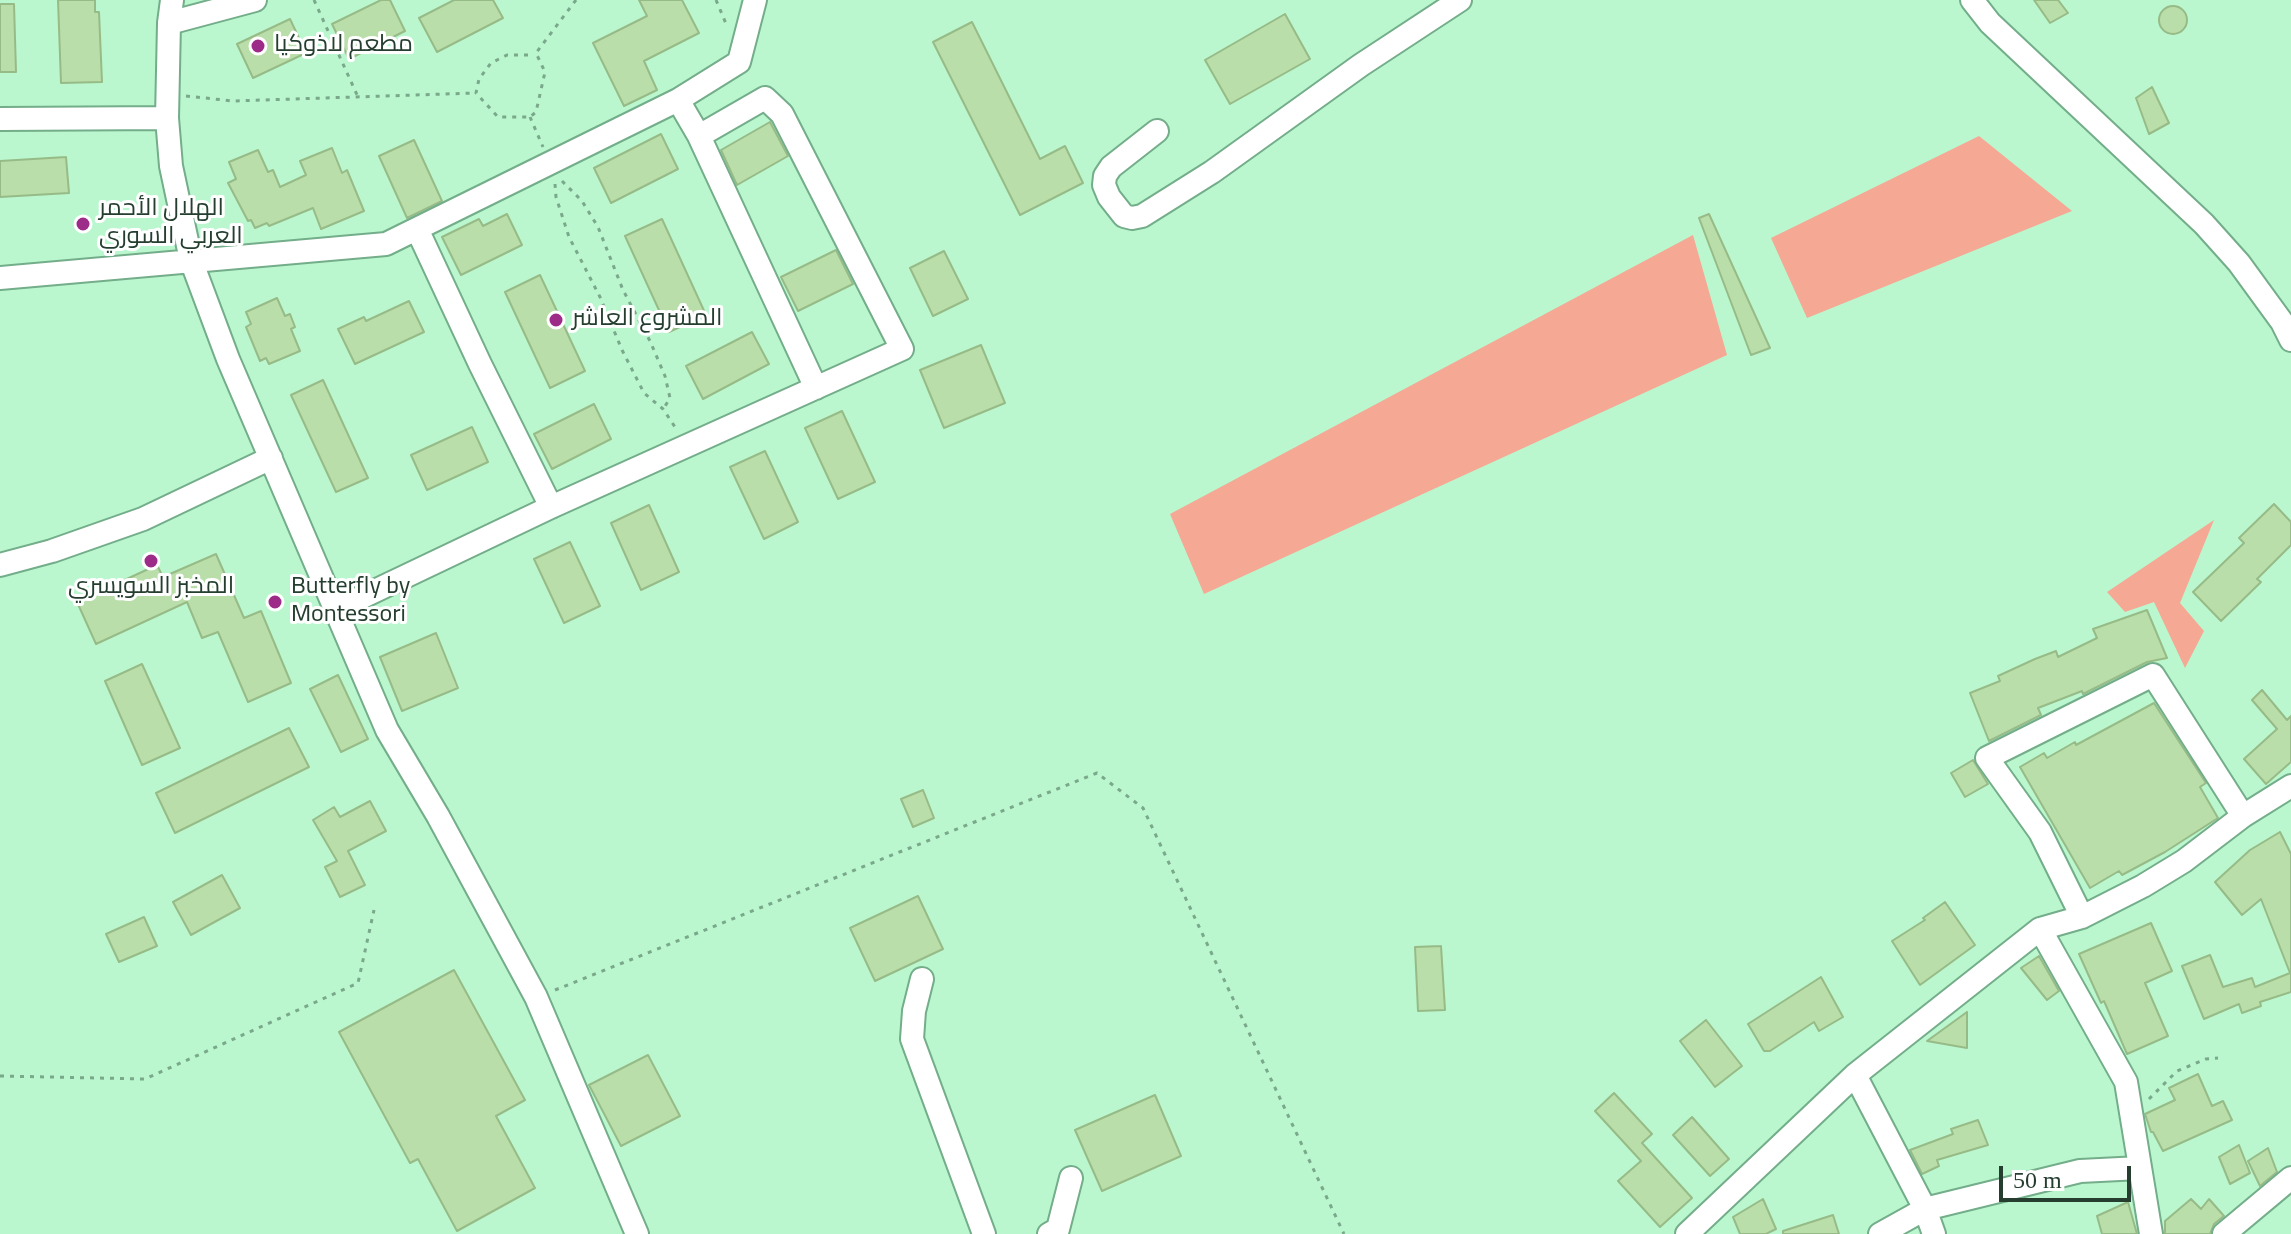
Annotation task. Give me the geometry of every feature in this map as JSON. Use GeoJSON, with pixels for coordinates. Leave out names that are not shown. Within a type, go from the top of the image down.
{"type":"FeatureCollection","features":[{"type":"Feature","properties":{"kind":"street"},"geometry":{"type":"LineString","coordinates":[[172,0],[166,94],[171,166],[191,260],[228,359],[387,730],[494,916],[536,997],[637,1234]]}},
{"type":"Feature","properties":{"kind":"street"},"geometry":{"type":"LineString","coordinates":[[169,23],[255,0]]}},
{"type":"Feature","properties":{"kind":"street"},"geometry":{"type":"LineString","coordinates":[[0,278],[386,244],[678,100],[739,62],[755,0]]}},
{"type":"Feature","properties":{"kind":"street"},"geometry":{"type":"LineString","coordinates":[[1157,131],[1111,167],[1105,176],[1104,185],[1109,197],[1124,216],[1142,216],[1212,172],[1361,65],[1460,0]]}},
{"type":"Feature","properties":{"kind":"street"},"geometry":{"type":"LineString","coordinates":[[1972,0],[1990,23],[2204,224],[2239,263],[2282,322],[2291,340]]}},
{"type":"Feature","properties":{"kind":"street"},"geometry":{"type":"LineString","coordinates":[[337,609],[551,507],[902,349],[782,114],[765,98],[699,136]]}},
{"type":"Feature","properties":{"kind":"street"},"geometry":{"type":"LineString","coordinates":[[678,100],[699,136],[816,388]]}},
{"type":"Feature","properties":{"kind":"street"},"geometry":{"type":"LineString","coordinates":[[0,119],[167,118]]}},
{"type":"Feature","properties":{"kind":"street"},"geometry":{"type":"LineString","coordinates":[[417,229],[551,507]]}},
{"type":"Feature","properties":{"kind":"street"},"geometry":{"type":"LineString","coordinates":[[0,565],[52,551],[143,519],[271,458]]}},
{"type":"Feature","properties":{"kind":"street"},"geometry":{"type":"LineString","coordinates":[[2082,917],[2040,832],[1987,758],[2153,675],[2243,816]]}},
{"type":"Feature","properties":{"kind":"street"},"geometry":{"type":"LineString","coordinates":[[1687,1234],[1855,1075],[2040,929],[2082,917],[2143,886],[2291,786]]}},
{"type":"Feature","properties":{"kind":"street"},"geometry":{"type":"LineString","coordinates":[[2040,929],[2126,1082],[2151,1234]]}},
{"type":"Feature","properties":{"kind":"street"},"geometry":{"type":"LineString","coordinates":[[922,979],[914,1011],[912,1039],[984,1227],[984,1234]]}},
{"type":"Feature","properties":{"kind":"street"},"geometry":{"type":"LineString","coordinates":[[1855,1075],[1925,1209],[1934,1234]]}},
{"type":"Feature","properties":{"kind":"street"},"geometry":{"type":"LineString","coordinates":[[1880,1234],[1925,1209],[2080,1171],[2140,1168]]}},
{"type":"Feature","properties":{"kind":"street"},"geometry":{"type":"LineString","coordinates":[[1049,1234],[1058,1229],[1071,1178]]}},
{"type":"Feature","properties":{"kind":"street"},"geometry":{"type":"LineString","coordinates":[[2224,1234],[2291,1178]]}},
{"type":"Feature","properties":{"kind":"path"},"geometry":{"type":"LineString","coordinates":[[314,0],[358,97]]}},
{"type":"Feature","properties":{"kind":"path"},"geometry":{"type":"LineString","coordinates":[[166,94],[233,101],[476,93],[498,117],[530,117],[536,112],[545,72],[536,53],[576,0]]}},
{"type":"Feature","properties":{"kind":"path"},"geometry":{"type":"LineString","coordinates":[[476,93],[479,79],[491,63],[507,55],[528,55]]}},
{"type":"Feature","properties":{"kind":"path"},"geometry":{"type":"LineString","coordinates":[[663,409],[670,398],[665,376],[623,290],[598,227],[582,201],[568,185],[555,177],[556,197],[569,237],[596,287],[622,350],[644,393],[663,409],[675,427]]}},
{"type":"Feature","properties":{"kind":"path"},"geometry":{"type":"LineString","coordinates":[[536,997],[1097,773],[1143,808],[1344,1234]]}},
{"type":"Feature","properties":{"kind":"path"},"geometry":{"type":"LineString","coordinates":[[0,1076],[145,1079],[358,983],[374,910]]}},
{"type":"Feature","properties":{"kind":"path"},"geometry":{"type":"LineString","coordinates":[[2132,1121],[2177,1071],[2206,1059],[2218,1058]]}},
{"type":"Feature","properties":{"kind":"shaded area"},"geometry":{"type":"Polygon","coordinates":[[[1979,136],[2072,211],[1807,318],[1771,238],[1979,136]]]}},
{"type":"Feature","properties":{"kind":"shaded area"},"geometry":{"type":"Polygon","coordinates":[[[1693,235],[1727,355],[1204,594],[1170,514],[1693,235]]]}},
{"type":"Feature","properties":{"kind":"shaded area"},"geometry":{"type":"Polygon","coordinates":[[[2214,520],[2180,603],[2204,631],[2185,668],[2154,602],[2125,612],[2107,592],[2214,520]]]}},
{"type":"Feature","properties":{"kind":"building"},"geometry":{"type":"Polygon","coordinates":[[[58,0],[95,0],[95,12],[99,12],[102,82],[61,83],[58,0]]]}},
{"type":"Feature","properties":{"kind":"building"},"geometry":{"type":"Polygon","coordinates":[[[381,0],[390,0],[405,31],[349,59],[332,24],[381,0]]]}},
{"type":"Feature","properties":{"kind":"building"},"geometry":{"type":"Polygon","coordinates":[[[454,0],[493,0],[503,18],[437,52],[419,18],[454,0]]]}},
{"type":"Feature","properties":{"kind":"building"},"geometry":{"type":"Polygon","coordinates":[[[639,0],[682,0],[699,33],[644,61],[657,90],[624,106],[593,43],[647,16],[639,0]]]}},
{"type":"Feature","properties":{"kind":"building"},"geometry":{"type":"Polygon","coordinates":[[[2034,0],[2058,0],[2068,13],[2050,23],[2034,0]]]}},
{"type":"Feature","properties":{"kind":"building"},"geometry":{"type":"Polygon","coordinates":[[[0,4],[14,4],[16,72],[0,72],[0,4]]]}},
{"type":"Feature","properties":{"kind":"building"},"geometry":{"type":"Polygon","coordinates":[[[2173,6],[2183,10],[2187,20],[2183,30],[2173,34],[2163,30],[2159,20],[2163,10],[2173,6]]]}},
{"type":"Feature","properties":{"kind":"building"},"geometry":{"type":"Polygon","coordinates":[[[1285,14],[1310,59],[1230,104],[1205,60],[1285,14]]]}},
{"type":"Feature","properties":{"kind":"building"},"geometry":{"type":"Polygon","coordinates":[[[290,19],[306,53],[253,78],[237,44],[290,19]]]}},
{"type":"Feature","properties":{"kind":"building"},"geometry":{"type":"Polygon","coordinates":[[[972,22],[1040,159],[1065,146],[1083,183],[1020,215],[933,42],[972,22]]]}},
{"type":"Feature","properties":{"kind":"building"},"geometry":{"type":"Polygon","coordinates":[[[2152,87],[2169,123],[2149,134],[2136,98],[2152,87]]]}},
{"type":"Feature","properties":{"kind":"building"},"geometry":{"type":"Polygon","coordinates":[[[770,122],[788,156],[737,185],[721,150],[770,122]]]}},
{"type":"Feature","properties":{"kind":"building"},"geometry":{"type":"Polygon","coordinates":[[[661,134],[678,169],[611,203],[594,168],[661,134]]]}},
{"type":"Feature","properties":{"kind":"building"},"geometry":{"type":"Polygon","coordinates":[[[414,140],[442,201],[407,218],[379,156],[414,140]]]}},
{"type":"Feature","properties":{"kind":"building"},"geometry":{"type":"Polygon","coordinates":[[[332,148],[342,173],[347,170],[364,211],[321,229],[313,208],[269,226],[267,223],[255,228],[251,220],[248,221],[228,183],[236,179],[229,162],[258,150],[268,172],[273,170],[280,187],[306,175],[300,161],[332,148]]]}},
{"type":"Feature","properties":{"kind":"building"},"geometry":{"type":"Polygon","coordinates":[[[66,157],[69,193],[0,197],[0,161],[66,157]]]}},
{"type":"Feature","properties":{"kind":"building"},"geometry":{"type":"Polygon","coordinates":[[[507,214],[522,245],[461,275],[442,237],[479,219],[483,226],[507,214]]]}},
{"type":"Feature","properties":{"kind":"building"},"geometry":{"type":"Polygon","coordinates":[[[1709,214],[1770,348],[1751,355],[1699,218],[1709,214]]]}},
{"type":"Feature","properties":{"kind":"building"},"geometry":{"type":"Polygon","coordinates":[[[662,219],[706,315],[669,332],[625,236],[662,219]]]}},
{"type":"Feature","properties":{"kind":"building"},"geometry":{"type":"Polygon","coordinates":[[[836,250],[853,284],[798,311],[781,277],[836,250]]]}},
{"type":"Feature","properties":{"kind":"building"},"geometry":{"type":"Polygon","coordinates":[[[944,251],[968,299],[933,316],[910,268],[944,251]]]}},
{"type":"Feature","properties":{"kind":"building"},"geometry":{"type":"Polygon","coordinates":[[[540,275],[585,371],[550,388],[505,292],[540,275]]]}},
{"type":"Feature","properties":{"kind":"building"},"geometry":{"type":"Polygon","coordinates":[[[277,298],[285,316],[290,314],[295,327],[291,329],[300,351],[269,364],[266,358],[260,361],[246,327],[251,324],[246,312],[277,298]]]}},
{"type":"Feature","properties":{"kind":"building"},"geometry":{"type":"Polygon","coordinates":[[[409,301],[424,332],[355,364],[338,329],[364,317],[366,321],[409,301]]]}},
{"type":"Feature","properties":{"kind":"building"},"geometry":{"type":"Polygon","coordinates":[[[752,332],[769,364],[703,399],[686,366],[752,332]]]}},
{"type":"Feature","properties":{"kind":"building"},"geometry":{"type":"Polygon","coordinates":[[[981,345],[1005,403],[944,428],[920,370],[981,345]]]}},
{"type":"Feature","properties":{"kind":"building"},"geometry":{"type":"Polygon","coordinates":[[[323,380],[368,478],[336,492],[291,395],[323,380]]]}},
{"type":"Feature","properties":{"kind":"building"},"geometry":{"type":"Polygon","coordinates":[[[594,404],[611,439],[552,469],[534,434],[594,404]]]}},
{"type":"Feature","properties":{"kind":"building"},"geometry":{"type":"Polygon","coordinates":[[[842,411],[875,482],[838,499],[805,428],[842,411]]]}},
{"type":"Feature","properties":{"kind":"building"},"geometry":{"type":"Polygon","coordinates":[[[472,427],[488,462],[427,490],[411,455],[472,427]]]}},
{"type":"Feature","properties":{"kind":"building"},"geometry":{"type":"Polygon","coordinates":[[[765,451],[798,522],[764,539],[730,467],[765,451]]]}},
{"type":"Feature","properties":{"kind":"building"},"geometry":{"type":"Polygon","coordinates":[[[2274,504],[2291,522],[2291,545],[2257,579],[2261,582],[2221,621],[2193,592],[2244,543],[2239,538],[2274,504]]]}},
{"type":"Feature","properties":{"kind":"building"},"geometry":{"type":"Polygon","coordinates":[[[649,505],[679,572],[641,590],[611,523],[649,505]]]}},
{"type":"Feature","properties":{"kind":"building"},"geometry":{"type":"Polygon","coordinates":[[[570,542],[600,606],[564,623],[534,559],[570,542]]]}},
{"type":"Feature","properties":{"kind":"building"},"geometry":{"type":"Polygon","coordinates":[[[216,554],[244,618],[261,611],[291,683],[248,702],[218,632],[202,638],[187,602],[96,644],[77,602],[157,565],[163,577],[216,554]]]}},
{"type":"Feature","properties":{"kind":"building"},"geometry":{"type":"Polygon","coordinates":[[[2147,610],[2167,658],[2147,662],[2083,694],[2082,691],[2038,708],[2041,715],[1989,741],[1970,693],[2000,681],[1998,676],[2035,659],[2056,651],[2058,657],[2097,638],[2093,629],[2147,610]]]}},
{"type":"Feature","properties":{"kind":"building"},"geometry":{"type":"Polygon","coordinates":[[[436,633],[458,688],[402,711],[380,657],[436,633]]]}},
{"type":"Feature","properties":{"kind":"building"},"geometry":{"type":"Polygon","coordinates":[[[142,664],[180,748],[142,765],[105,681],[142,664]]]}},
{"type":"Feature","properties":{"kind":"building"},"geometry":{"type":"Polygon","coordinates":[[[338,675],[368,739],[341,752],[310,689],[338,675]]]}},
{"type":"Feature","properties":{"kind":"building"},"geometry":{"type":"Polygon","coordinates":[[[2262,690],[2287,720],[2291,716],[2291,762],[2266,784],[2244,759],[2277,729],[2252,700],[2262,690]]]}},
{"type":"Feature","properties":{"kind":"building"},"geometry":{"type":"Polygon","coordinates":[[[2154,703],[2206,783],[2200,787],[2218,818],[2165,852],[2122,875],[2119,871],[2090,888],[2020,767],[2044,753],[2047,758],[2075,742],[2076,745],[2154,703]]]}},
{"type":"Feature","properties":{"kind":"building"},"geometry":{"type":"Polygon","coordinates":[[[289,728],[309,767],[175,833],[156,793],[289,728]]]}},
{"type":"Feature","properties":{"kind":"building"},"geometry":{"type":"Polygon","coordinates":[[[1973,760],[1988,784],[1965,797],[1951,773],[1973,760]]]}},
{"type":"Feature","properties":{"kind":"building"},"geometry":{"type":"Polygon","coordinates":[[[923,790],[934,818],[913,827],[901,799],[923,790]]]}},
{"type":"Feature","properties":{"kind":"building"},"geometry":{"type":"Polygon","coordinates":[[[370,801],[386,831],[348,851],[365,885],[340,897],[325,867],[337,861],[313,820],[334,807],[340,817],[370,801]]]}},
{"type":"Feature","properties":{"kind":"building"},"geometry":{"type":"Polygon","coordinates":[[[2280,832],[2291,854],[2291,992],[2260,1002],[2261,1006],[2242,1013],[2239,1004],[2204,1019],[2182,966],[2210,955],[2223,987],[2252,978],[2255,987],[2290,973],[2261,899],[2242,915],[2215,882],[2250,850],[2280,832]]]}},
{"type":"Feature","properties":{"kind":"building"},"geometry":{"type":"Polygon","coordinates":[[[222,875],[240,908],[191,935],[173,902],[222,875]]]}},
{"type":"Feature","properties":{"kind":"building"},"geometry":{"type":"Polygon","coordinates":[[[918,896],[943,949],[875,981],[850,928],[918,896]]]}},
{"type":"Feature","properties":{"kind":"building"},"geometry":{"type":"Polygon","coordinates":[[[1945,902],[1975,945],[1920,985],[1892,941],[1925,920],[1923,918],[1945,902]]]}},
{"type":"Feature","properties":{"kind":"building"},"geometry":{"type":"Polygon","coordinates":[[[144,917],[157,946],[119,962],[106,934],[144,917]]]}},
{"type":"Feature","properties":{"kind":"building"},"geometry":{"type":"Polygon","coordinates":[[[2151,923],[2172,971],[2145,983],[2168,1036],[2127,1054],[2079,954],[2151,923]]]}},
{"type":"Feature","properties":{"kind":"building"},"geometry":{"type":"Polygon","coordinates":[[[1441,946],[1445,1010],[1418,1011],[1415,947],[1441,946]]]}},
{"type":"Feature","properties":{"kind":"building"},"geometry":{"type":"Polygon","coordinates":[[[2039,956],[2059,991],[2047,1000],[2021,968],[2039,956]]]}},
{"type":"Feature","properties":{"kind":"building"},"geometry":{"type":"Polygon","coordinates":[[[454,970],[525,1100],[496,1116],[535,1188],[457,1231],[418,1159],[410,1163],[339,1032],[454,970]]]}},
{"type":"Feature","properties":{"kind":"building"},"geometry":{"type":"Polygon","coordinates":[[[1821,977],[1843,1017],[1819,1031],[1814,1022],[1770,1051],[1764,1051],[1748,1024],[1821,977]]]}},
{"type":"Feature","properties":{"kind":"building"},"geometry":{"type":"Polygon","coordinates":[[[1967,1012],[1967,1048],[1927,1041],[1967,1012]]]}},
{"type":"Feature","properties":{"kind":"building"},"geometry":{"type":"Polygon","coordinates":[[[1706,1020],[1742,1066],[1715,1087],[1680,1041],[1706,1020]]]}},
{"type":"Feature","properties":{"kind":"building"},"geometry":{"type":"Polygon","coordinates":[[[648,1055],[680,1116],[621,1146],[589,1085],[648,1055]]]}},
{"type":"Feature","properties":{"kind":"building"},"geometry":{"type":"Polygon","coordinates":[[[2198,1074],[2212,1106],[2223,1101],[2232,1120],[2163,1151],[2151,1132],[2145,1114],[2175,1100],[2169,1088],[2198,1074]]]}},
{"type":"Feature","properties":{"kind":"building"},"geometry":{"type":"Polygon","coordinates":[[[1614,1093],[1652,1134],[1642,1143],[1692,1198],[1660,1227],[1618,1181],[1641,1161],[1595,1111],[1614,1093]]]}},
{"type":"Feature","properties":{"kind":"building"},"geometry":{"type":"Polygon","coordinates":[[[1155,1095],[1181,1156],[1102,1191],[1075,1130],[1155,1095]]]}},
{"type":"Feature","properties":{"kind":"building"},"geometry":{"type":"Polygon","coordinates":[[[1692,1117],[1729,1159],[1710,1176],[1673,1135],[1692,1117]]]}},
{"type":"Feature","properties":{"kind":"building"},"geometry":{"type":"Polygon","coordinates":[[[1978,1120],[1988,1145],[1937,1160],[1939,1166],[1922,1174],[1910,1150],[1953,1134],[1951,1129],[1978,1120]]]}},
{"type":"Feature","properties":{"kind":"building"},"geometry":{"type":"Polygon","coordinates":[[[2239,1145],[2250,1173],[2230,1184],[2219,1157],[2239,1145]]]}},
{"type":"Feature","properties":{"kind":"building"},"geometry":{"type":"Polygon","coordinates":[[[2268,1148],[2277,1172],[2260,1186],[2248,1161],[2268,1148]]]}},
{"type":"Feature","properties":{"kind":"building"},"geometry":{"type":"Polygon","coordinates":[[[1763,1199],[1776,1229],[1766,1234],[1740,1234],[1733,1217],[1763,1199]]]}},
{"type":"Feature","properties":{"kind":"building"},"geometry":{"type":"Polygon","coordinates":[[[2191,1199],[2201,1209],[2209,1199],[2224,1216],[2214,1224],[2210,1234],[2165,1234],[2165,1221],[2191,1199]]]}},
{"type":"Feature","properties":{"kind":"building"},"geometry":{"type":"Polygon","coordinates":[[[2128,1202],[2137,1234],[2102,1234],[2097,1216],[2128,1202]]]}},
{"type":"Feature","properties":{"kind":"building"},"geometry":{"type":"Polygon","coordinates":[[[1833,1215],[1839,1234],[1783,1234],[1783,1231],[1833,1215]]]}},
{"type":"Feature","properties":{"kind":"place","name":"مطعم لاذوكيا"},"geometry":{"type":"Point","coordinates":[258,46]}},
{"type":"Feature","properties":{"kind":"place","name":"الهلال الأحمر العربي السوري"},"geometry":{"type":"Point","coordinates":[83,224]}},
{"type":"Feature","properties":{"kind":"place","name":"المشروع العاشر"},"geometry":{"type":"Point","coordinates":[556,320]}},
{"type":"Feature","properties":{"kind":"place","name":"المخبز السويسري"},"geometry":{"type":"Point","coordinates":[151,561]}},
{"type":"Feature","properties":{"kind":"place","name":"Butterfly by Montessori"},"geometry":{"type":"Point","coordinates":[275,602]}}]}
